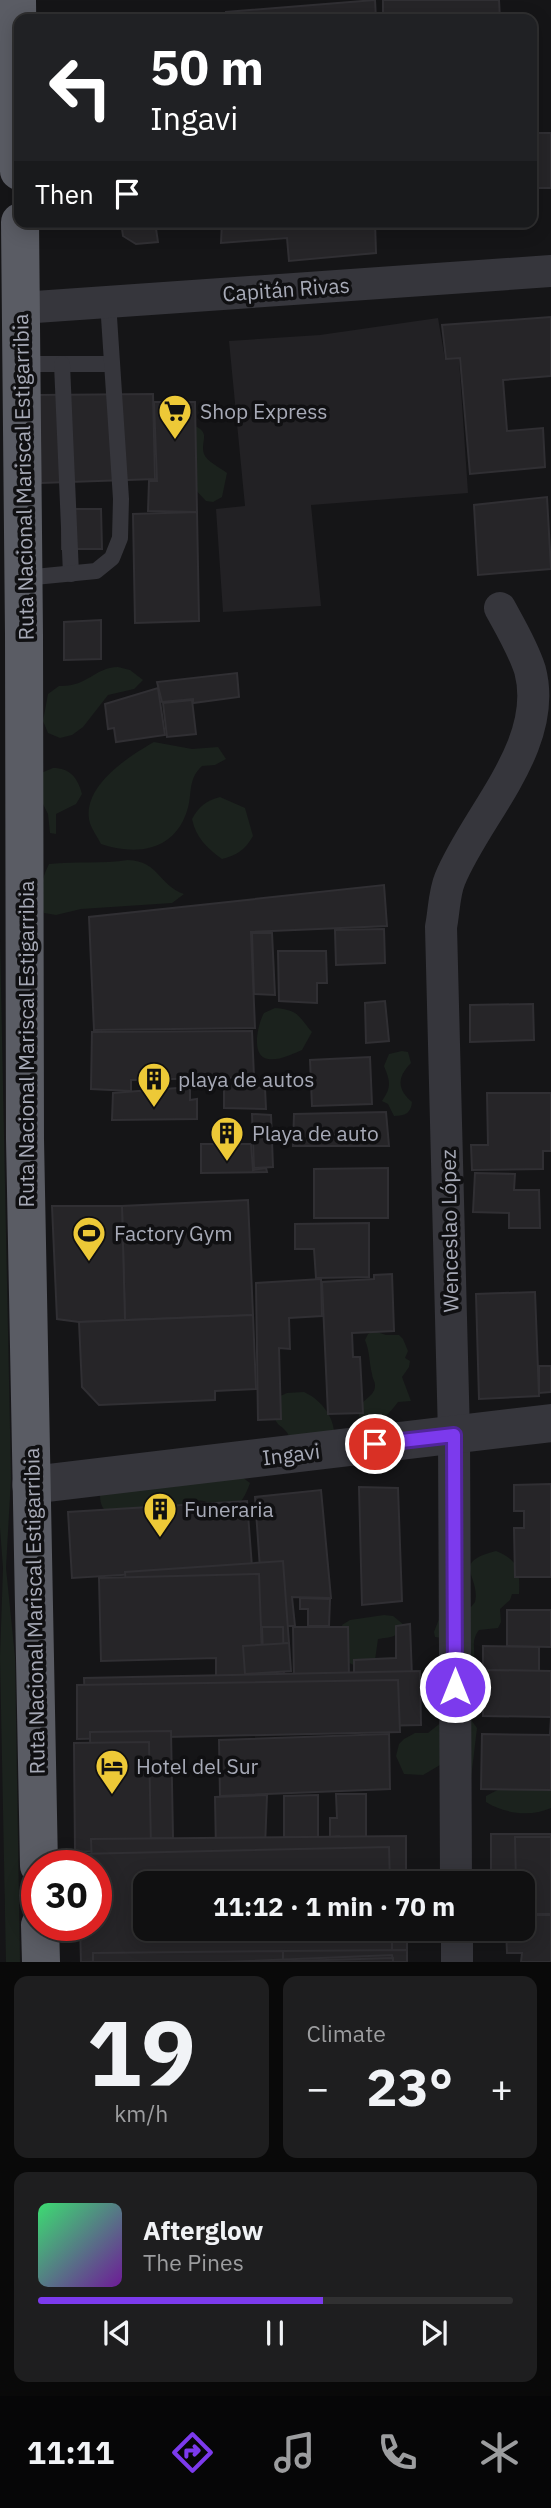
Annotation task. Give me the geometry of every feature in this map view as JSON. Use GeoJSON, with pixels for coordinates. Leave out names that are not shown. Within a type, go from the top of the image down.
{"type":"FeatureCollection","features":[{"type":"Feature","properties":{"kind":"highway","name":"Ruta Nacional Mariscal Estigarribia"},"geometry":{"type":"LineString","coordinates":[[20,228],[25,1139],[39,1850]]}},
{"type":"Feature","properties":{"kind":"highway"},"geometry":{"type":"LineString","coordinates":[[40,1941],[41,1962]]}},
{"type":"Feature","properties":{"kind":"street","name":"Capitán Rivas"},"geometry":{"type":"LineString","coordinates":[[21,308],[551,271]]}},
{"type":"Feature","properties":{"kind":"street","name":"Wenceslao López"},"geometry":{"type":"LineString","coordinates":[[456,1871],[454,1435],[441,926],[449,881],[514,765],[527,734],[532,702],[530,672],[518,639],[500,608]]}},
{"type":"Feature","properties":{"kind":"street","name":"Ingavi"},"geometry":{"type":"LineString","coordinates":[[31,1485],[551,1423]]}},
{"type":"Feature","properties":{"kind":"street"},"geometry":{"type":"LineString","coordinates":[[457,1941],[457,1962]]}},
{"type":"Feature","properties":{"kind":"lane"},"geometry":{"type":"LineString","coordinates":[[24,578],[96,571],[112,558],[120,538],[121,499],[108,302]]}},
{"type":"Feature","properties":{"kind":"lane"},"geometry":{"type":"LineString","coordinates":[[22,364],[112,364]]}},
{"type":"Feature","properties":{"kind":"lane"},"geometry":{"type":"LineString","coordinates":[[62,364],[71,574]]}},
{"type":"Feature","properties":{"kind":"shaded area"},"geometry":{"type":"Polygon","coordinates":[[[438,318],[445,359],[459,359],[468,493],[311,505],[321,606],[223,612],[216,509],[245,506],[229,341],[320,335],[438,318]]]}},
{"type":"Feature","properties":{"kind":"shaded area"},"geometry":{"type":"Polygon","coordinates":[[[193,425],[204,434],[205,457],[227,473],[222,497],[213,502],[206,501],[192,486],[193,425]]]}},
{"type":"Feature","properties":{"kind":"shaded area"},"geometry":{"type":"Polygon","coordinates":[[[109,668],[130,670],[143,680],[134,689],[108,695],[83,727],[72,735],[60,738],[48,733],[43,721],[48,694],[59,686],[77,684],[109,668]]]}},
{"type":"Feature","properties":{"kind":"shaded area"},"geometry":{"type":"Polygon","coordinates":[[[154,742],[192,749],[218,747],[226,759],[215,765],[202,766],[197,771],[181,824],[164,842],[153,847],[128,850],[101,844],[89,819],[89,807],[94,795],[110,773],[154,742]]]}},
{"type":"Feature","properties":{"kind":"shaded area"},"geometry":{"type":"Polygon","coordinates":[[[53,768],[72,775],[82,794],[76,804],[56,814],[56,834],[50,833],[48,814],[43,804],[41,773],[53,768]]]}},
{"type":"Feature","properties":{"kind":"shaded area"},"geometry":{"type":"Polygon","coordinates":[[[220,797],[245,808],[253,836],[240,851],[222,859],[203,842],[192,819],[203,805],[220,797]]]}},
{"type":"Feature","properties":{"kind":"shaded area"},"geometry":{"type":"Polygon","coordinates":[[[128,860],[146,864],[175,890],[184,894],[172,903],[81,909],[56,915],[44,913],[41,888],[49,864],[128,860]]]}},
{"type":"Feature","properties":{"kind":"shaded area"},"geometry":{"type":"Polygon","coordinates":[[[0,939],[11,1478],[6,1568],[15,1657],[20,1962],[6,1962],[0,1657],[3,1568],[0,1528],[0,939]]]}},
{"type":"Feature","properties":{"kind":"shaded area"},"geometry":{"type":"Polygon","coordinates":[[[275,1008],[294,1012],[312,1032],[302,1050],[281,1058],[268,1059],[262,1057],[259,1052],[258,1031],[264,1013],[275,1008]]]}},
{"type":"Feature","properties":{"kind":"shaded area"},"geometry":{"type":"Polygon","coordinates":[[[408,1052],[411,1063],[403,1074],[401,1084],[404,1093],[412,1102],[407,1113],[394,1116],[388,1104],[382,1101],[389,1084],[384,1066],[389,1054],[408,1052]]]}},
{"type":"Feature","properties":{"kind":"shaded area"},"geometry":{"type":"Polygon","coordinates":[[[374,1331],[399,1335],[403,1339],[408,1351],[405,1358],[410,1361],[402,1377],[411,1401],[398,1402],[387,1415],[374,1424],[363,1424],[359,1416],[360,1405],[374,1390],[375,1385],[365,1340],[368,1334],[374,1331]]]}},
{"type":"Feature","properties":{"kind":"shaded area"},"geometry":{"type":"Polygon","coordinates":[[[304,1392],[317,1400],[330,1417],[334,1438],[293,1444],[276,1421],[278,1397],[287,1393],[304,1392]]]}},
{"type":"Feature","properties":{"kind":"shaded area"},"geometry":{"type":"Polygon","coordinates":[[[227,1466],[250,1483],[239,1504],[229,1509],[205,1501],[191,1502],[138,1531],[109,1515],[101,1504],[101,1487],[227,1466]]]}},
{"type":"Feature","properties":{"kind":"shaded area"},"geometry":{"type":"Polygon","coordinates":[[[496,1551],[514,1562],[519,1579],[519,1594],[512,1594],[510,1600],[500,1609],[501,1622],[498,1628],[479,1630],[474,1641],[474,1661],[467,1673],[449,1639],[435,1637],[434,1632],[439,1619],[465,1604],[471,1607],[475,1602],[476,1593],[470,1566],[474,1560],[496,1551]]]}},
{"type":"Feature","properties":{"kind":"shaded area"},"geometry":{"type":"Polygon","coordinates":[[[393,1616],[404,1625],[393,1636],[378,1639],[375,1660],[358,1665],[348,1662],[342,1625],[350,1620],[393,1616]]]}},
{"type":"Feature","properties":{"kind":"shaded area"},"geometry":{"type":"Polygon","coordinates":[[[469,1717],[477,1728],[470,1787],[440,1765],[423,1775],[404,1774],[396,1756],[399,1744],[404,1739],[415,1733],[428,1733],[443,1721],[469,1717]]]}},
{"type":"Feature","properties":{"kind":"shaded area"},"geometry":{"type":"Polygon","coordinates":[[[509,1784],[551,1787],[551,1808],[535,1813],[518,1813],[486,1802],[486,1796],[509,1784]]]}},
{"type":"Feature","properties":{"kind":"building"},"geometry":{"type":"Polygon","coordinates":[[[375,0],[376,14],[226,14],[375,0]]]}},
{"type":"Feature","properties":{"kind":"building"},"geometry":{"type":"Polygon","coordinates":[[[383,0],[499,0],[500,14],[383,14],[383,0]]]}},
{"type":"Feature","properties":{"kind":"building"},"geometry":{"type":"Polygon","coordinates":[[[537,133],[551,133],[551,188],[537,188],[537,133]]]}},
{"type":"Feature","properties":{"kind":"building"},"geometry":{"type":"Polygon","coordinates":[[[122,228],[156,228],[158,242],[136,244],[123,236],[122,228]]]}},
{"type":"Feature","properties":{"kind":"building"},"geometry":{"type":"Polygon","coordinates":[[[222,228],[375,228],[376,253],[289,261],[287,238],[221,243],[222,228]]]}},
{"type":"Feature","properties":{"kind":"building"},"geometry":{"type":"Polygon","coordinates":[[[551,317],[551,376],[503,380],[507,431],[543,428],[545,467],[470,474],[460,358],[446,359],[442,325],[551,317]]]}},
{"type":"Feature","properties":{"kind":"building"},"geometry":{"type":"Polygon","coordinates":[[[153,394],[155,479],[41,483],[39,395],[153,394]]]}},
{"type":"Feature","properties":{"kind":"building","name":"Shop Express"},"geometry":{"type":"Polygon","coordinates":[[[154,402],[195,402],[197,512],[148,511],[149,481],[157,481],[154,402]]]}},
{"type":"Feature","properties":{"kind":"building"},"geometry":{"type":"Polygon","coordinates":[[[547,497],[551,569],[478,575],[474,505],[547,497]]]}},
{"type":"Feature","properties":{"kind":"building"},"geometry":{"type":"Polygon","coordinates":[[[62,509],[101,509],[102,549],[62,549],[62,509]]]}},
{"type":"Feature","properties":{"kind":"building"},"geometry":{"type":"Polygon","coordinates":[[[197,512],[199,621],[135,623],[133,514],[197,512]]]}},
{"type":"Feature","properties":{"kind":"building"},"geometry":{"type":"Polygon","coordinates":[[[101,620],[101,659],[64,660],[64,622],[101,620]]]}},
{"type":"Feature","properties":{"kind":"building"},"geometry":{"type":"Polygon","coordinates":[[[237,673],[239,697],[193,703],[193,699],[162,702],[157,682],[237,673]]]}},
{"type":"Feature","properties":{"kind":"building"},"geometry":{"type":"Polygon","coordinates":[[[158,688],[165,735],[116,742],[114,728],[108,729],[105,704],[158,688]]]}},
{"type":"Feature","properties":{"kind":"building"},"geometry":{"type":"Polygon","coordinates":[[[192,700],[196,734],[167,737],[163,703],[192,700]]]}},
{"type":"Feature","properties":{"kind":"building"},"geometry":{"type":"Polygon","coordinates":[[[384,885],[387,926],[251,932],[255,1028],[94,1030],[89,917],[384,885]]]}},
{"type":"Feature","properties":{"kind":"building"},"geometry":{"type":"Polygon","coordinates":[[[384,929],[385,963],[336,965],[335,930],[384,929]]]}},
{"type":"Feature","properties":{"kind":"building"},"geometry":{"type":"Polygon","coordinates":[[[252,933],[272,933],[275,995],[254,994],[252,933]]]}},
{"type":"Feature","properties":{"kind":"building"},"geometry":{"type":"Polygon","coordinates":[[[278,951],[326,951],[327,983],[317,983],[317,1003],[279,1001],[278,951]]]}},
{"type":"Feature","properties":{"kind":"building"},"geometry":{"type":"Polygon","coordinates":[[[385,1001],[389,1041],[366,1043],[365,1003],[385,1001]]]}},
{"type":"Feature","properties":{"kind":"building"},"geometry":{"type":"Polygon","coordinates":[[[533,1004],[534,1040],[470,1042],[470,1005],[533,1004]]]}},
{"type":"Feature","properties":{"kind":"building"},"geometry":{"type":"Polygon","coordinates":[[[252,1031],[254,1077],[131,1080],[131,1091],[91,1089],[92,1032],[252,1031]]]}},
{"type":"Feature","properties":{"kind":"building"},"geometry":{"type":"Polygon","coordinates":[[[370,1057],[372,1104],[312,1106],[310,1060],[370,1057]]]}},
{"type":"Feature","properties":{"kind":"building","name":"playa de autos"},"geometry":{"type":"Polygon","coordinates":[[[224,1085],[265,1088],[266,1109],[224,1108],[224,1085]]]}},
{"type":"Feature","properties":{"kind":"building","name":"playa de autos"},"geometry":{"type":"Polygon","coordinates":[[[190,1087],[190,1100],[197,1099],[197,1119],[112,1120],[113,1093],[190,1087]]]}},
{"type":"Feature","properties":{"kind":"building"},"geometry":{"type":"Polygon","coordinates":[[[487,1093],[551,1093],[551,1151],[543,1151],[543,1169],[472,1170],[471,1145],[488,1145],[487,1093]]]}},
{"type":"Feature","properties":{"kind":"building"},"geometry":{"type":"Polygon","coordinates":[[[386,1112],[389,1146],[293,1146],[294,1114],[386,1112]]]}},
{"type":"Feature","properties":{"kind":"building","name":"playa de autos"},"geometry":{"type":"Polygon","coordinates":[[[252,1114],[271,1115],[273,1167],[254,1168],[252,1114]]]}},
{"type":"Feature","properties":{"kind":"building","name":"Playa de auto"},"geometry":{"type":"Polygon","coordinates":[[[201,1144],[251,1144],[253,1170],[266,1168],[267,1172],[201,1173],[201,1144]]]}},
{"type":"Feature","properties":{"kind":"building"},"geometry":{"type":"Polygon","coordinates":[[[388,1168],[388,1218],[314,1218],[314,1169],[388,1168]]]}},
{"type":"Feature","properties":{"kind":"building"},"geometry":{"type":"Polygon","coordinates":[[[475,1173],[515,1174],[514,1190],[539,1190],[540,1228],[509,1228],[509,1213],[473,1212],[475,1173]]]}},
{"type":"Feature","properties":{"kind":"building"},"geometry":{"type":"Polygon","coordinates":[[[248,1200],[253,1315],[125,1320],[122,1206],[248,1200]]]}},
{"type":"Feature","properties":{"kind":"building","name":"Factory Gym"},"geometry":{"type":"Polygon","coordinates":[[[52,1206],[122,1206],[125,1320],[79,1322],[57,1319],[52,1206]]]}},
{"type":"Feature","properties":{"kind":"building"},"geometry":{"type":"Polygon","coordinates":[[[369,1223],[369,1277],[316,1278],[314,1249],[295,1249],[295,1224],[369,1223]]]}},
{"type":"Feature","properties":{"kind":"building"},"geometry":{"type":"Polygon","coordinates":[[[392,1274],[394,1331],[352,1333],[353,1357],[360,1357],[363,1413],[328,1414],[322,1282],[374,1279],[374,1275],[392,1274]]]}},
{"type":"Feature","properties":{"kind":"building"},"geometry":{"type":"Polygon","coordinates":[[[321,1279],[322,1316],[289,1318],[290,1349],[279,1348],[281,1419],[258,1420],[256,1283],[321,1279]]]}},
{"type":"Feature","properties":{"kind":"building"},"geometry":{"type":"Polygon","coordinates":[[[535,1292],[539,1396],[479,1399],[476,1294],[535,1292]]]}},
{"type":"Feature","properties":{"kind":"building"},"geometry":{"type":"Polygon","coordinates":[[[253,1315],[256,1389],[215,1391],[215,1400],[99,1405],[82,1387],[79,1322],[253,1315]]]}},
{"type":"Feature","properties":{"kind":"building"},"geometry":{"type":"Polygon","coordinates":[[[539,1366],[551,1366],[551,1392],[539,1393],[539,1366]]]}},
{"type":"Feature","properties":{"kind":"building"},"geometry":{"type":"Polygon","coordinates":[[[551,1484],[551,1577],[515,1577],[514,1528],[524,1528],[524,1511],[514,1511],[514,1485],[551,1484]]]}},
{"type":"Feature","properties":{"kind":"building"},"geometry":{"type":"Polygon","coordinates":[[[359,1487],[398,1488],[402,1601],[362,1605],[359,1487]]]}},
{"type":"Feature","properties":{"kind":"building"},"geometry":{"type":"Polygon","coordinates":[[[321,1490],[331,1598],[292,1597],[295,1626],[264,1626],[255,1497],[321,1490]]]}},
{"type":"Feature","properties":{"kind":"building","name":"Funeraria"},"geometry":{"type":"Polygon","coordinates":[[[247,1501],[252,1567],[72,1578],[68,1512],[247,1501]]]}},
{"type":"Feature","properties":{"kind":"building"},"geometry":{"type":"Polygon","coordinates":[[[283,1561],[289,1643],[131,1653],[125,1572],[283,1561]]]}},
{"type":"Feature","properties":{"kind":"building"},"geometry":{"type":"Polygon","coordinates":[[[259,1574],[263,1682],[216,1683],[216,1658],[101,1661],[99,1578],[259,1574]]]}},
{"type":"Feature","properties":{"kind":"building"},"geometry":{"type":"Polygon","coordinates":[[[300,1598],[330,1599],[329,1626],[308,1626],[308,1609],[300,1609],[300,1598]]]}},
{"type":"Feature","properties":{"kind":"building"},"geometry":{"type":"Polygon","coordinates":[[[507,1610],[551,1610],[551,1647],[507,1646],[507,1610]]]}},
{"type":"Feature","properties":{"kind":"building"},"geometry":{"type":"Polygon","coordinates":[[[410,1624],[412,1677],[354,1679],[354,1660],[396,1658],[396,1626],[410,1624]]]}},
{"type":"Feature","properties":{"kind":"building"},"geometry":{"type":"Polygon","coordinates":[[[262,1627],[283,1627],[284,1678],[264,1679],[262,1627]]]}},
{"type":"Feature","properties":{"kind":"building"},"geometry":{"type":"Polygon","coordinates":[[[293,1627],[348,1627],[349,1678],[294,1679],[293,1627]]]}},
{"type":"Feature","properties":{"kind":"building"},"geometry":{"type":"Polygon","coordinates":[[[289,1643],[291,1671],[245,1674],[243,1646],[289,1643]]]}},
{"type":"Feature","properties":{"kind":"building"},"geometry":{"type":"Polygon","coordinates":[[[483,1646],[539,1647],[539,1671],[483,1670],[483,1646]]]}},
{"type":"Feature","properties":{"kind":"building"},"geometry":{"type":"Polygon","coordinates":[[[483,1670],[551,1671],[551,1717],[483,1716],[483,1670]]]}},
{"type":"Feature","properties":{"kind":"building"},"geometry":{"type":"Polygon","coordinates":[[[420,1671],[421,1725],[86,1732],[84,1678],[420,1671]]]}},
{"type":"Feature","properties":{"kind":"building"},"geometry":{"type":"Polygon","coordinates":[[[398,1680],[400,1732],[77,1739],[77,1685],[398,1680]]]}},
{"type":"Feature","properties":{"kind":"building"},"geometry":{"type":"Polygon","coordinates":[[[551,1717],[551,1790],[481,1789],[482,1734],[550,1735],[551,1717]]]}},
{"type":"Feature","properties":{"kind":"building","name":"Hotel del Sur"},"geometry":{"type":"Polygon","coordinates":[[[171,1731],[173,1838],[91,1839],[90,1732],[171,1731]]]}},
{"type":"Feature","properties":{"kind":"building"},"geometry":{"type":"Polygon","coordinates":[[[389,1734],[390,1789],[220,1796],[219,1740],[389,1734]]]}},
{"type":"Feature","properties":{"kind":"building","name":"Hotel del Sur"},"geometry":{"type":"Polygon","coordinates":[[[149,1742],[151,1849],[75,1850],[74,1743],[149,1742]]]}},
{"type":"Feature","properties":{"kind":"building"},"geometry":{"type":"Polygon","coordinates":[[[336,1794],[366,1794],[366,1847],[340,1847],[339,1836],[330,1837],[330,1818],[337,1818],[336,1794]]]}},
{"type":"Feature","properties":{"kind":"building"},"geometry":{"type":"Polygon","coordinates":[[[267,1795],[265,1847],[216,1851],[215,1797],[267,1795]]]}},
{"type":"Feature","properties":{"kind":"building"},"geometry":{"type":"Polygon","coordinates":[[[318,1795],[318,1838],[284,1837],[284,1796],[318,1795]]]}},
{"type":"Feature","properties":{"kind":"building"},"geometry":{"type":"Polygon","coordinates":[[[491,1834],[551,1834],[551,1907],[535,1907],[535,1871],[491,1871],[491,1834]]]}},
{"type":"Feature","properties":{"kind":"building"},"geometry":{"type":"Polygon","coordinates":[[[406,1836],[406,1871],[133,1871],[133,1941],[407,1941],[407,1950],[93,1953],[93,1941],[112,1941],[112,1850],[91,1850],[91,1839],[406,1836]]]}},
{"type":"Feature","properties":{"kind":"building"},"geometry":{"type":"Polygon","coordinates":[[[515,1837],[551,1837],[551,1914],[535,1914],[535,1871],[516,1871],[515,1837]]]}},
{"type":"Feature","properties":{"kind":"building"},"geometry":{"type":"Polygon","coordinates":[[[389,1847],[390,1871],[133,1871],[133,1941],[392,1941],[392,1955],[81,1962],[80,1941],[112,1941],[112,1853],[389,1847]]]}},
{"type":"Feature","properties":{"kind":"building"},"geometry":{"type":"Polygon","coordinates":[[[535,1915],[551,1915],[551,1962],[521,1962],[522,1953],[507,1953],[507,1941],[535,1941],[535,1915]]]}},
{"type":"Feature","properties":{"kind":"building"},"geometry":{"type":"Polygon","coordinates":[[[407,1950],[407,1962],[283,1962],[283,1951],[407,1950]]]}},
{"type":"Feature","properties":{"kind":"building"},"geometry":{"type":"Polygon","coordinates":[[[283,1951],[283,1962],[93,1962],[93,1953],[283,1951]]]}},
{"type":"Feature","properties":{"kind":"building"},"geometry":{"type":"Polygon","coordinates":[[[392,1955],[393,1962],[223,1962],[392,1955]]]}},
{"type":"Feature","properties":{"kind":"building"},"geometry":{"type":"Polygon","coordinates":[[[393,1958],[393,1962],[260,1962],[393,1958]]]}},
{"type":"Feature","properties":{"kind":"place","name":"Shop Express"},"geometry":{"type":"Point","coordinates":[175,441]}},
{"type":"Feature","properties":{"kind":"place","name":"playa de autos"},"geometry":{"type":"Point","coordinates":[154,1109]}},
{"type":"Feature","properties":{"kind":"place","name":"Playa de auto"},"geometry":{"type":"Point","coordinates":[227,1163]}},
{"type":"Feature","properties":{"kind":"place","name":"Factory Gym"},"geometry":{"type":"Point","coordinates":[89,1263]}},
{"type":"Feature","properties":{"kind":"place","name":"Funeraria"},"geometry":{"type":"Point","coordinates":[160,1539]}},
{"type":"Feature","properties":{"kind":"place","name":"Hotel del Sur"},"geometry":{"type":"Point","coordinates":[112,1796]}},
{"type":"Feature","properties":{"kind":"route"},"geometry":{"type":"LineString","coordinates":[[375,1444],[454,1435],[455,1687]]}}]}
